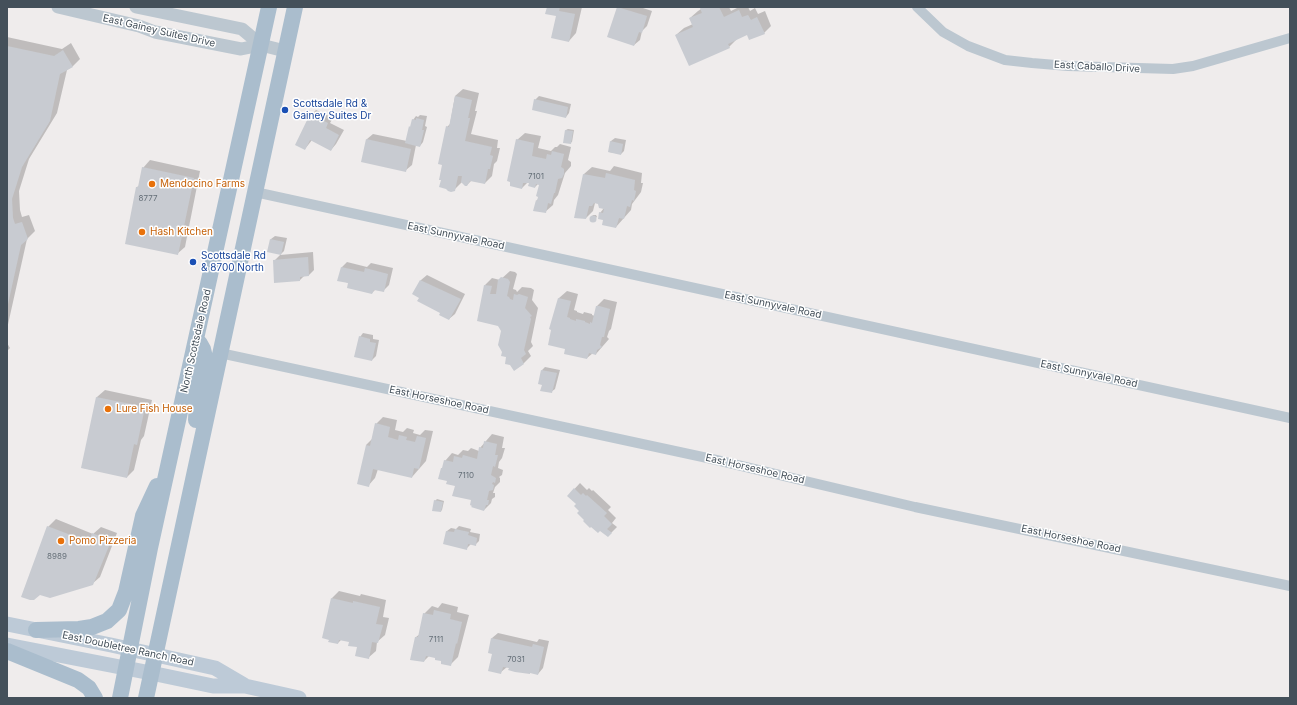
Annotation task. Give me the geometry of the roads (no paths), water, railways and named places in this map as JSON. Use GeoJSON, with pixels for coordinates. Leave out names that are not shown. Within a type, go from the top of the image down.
{"type":"FeatureCollection","features":[{"type":"Feature","properties":{"kind":"main road","name":"North Scottsdale Road"},"geometry":{"type":"LineString","coordinates":[[120,698],[170,455],[269,7]]}},
{"type":"Feature","properties":{"kind":"main road"},"geometry":{"type":"LineString","coordinates":[[146,698],[196,459],[295,7]]}},
{"type":"Feature","properties":{"kind":"main road"},"geometry":{"type":"LineString","coordinates":[[196,339],[203,348],[205,361],[197,408],[196,459]]}},
{"type":"Feature","properties":{"kind":"main road"},"geometry":{"type":"LineString","coordinates":[[36,630],[79,629],[92,627],[107,621],[119,610],[125,596],[145,510],[166,467],[170,455]]}},
{"type":"Feature","properties":{"kind":"main road","name":"East Doubletree Ranch Road"},"geometry":{"type":"LineString","coordinates":[[7,624],[215,668],[245,686]]}},
{"type":"Feature","properties":{"kind":"main road","name":"East Doubletree Ranch Road"},"geometry":{"type":"LineString","coordinates":[[7,645],[152,672],[213,686],[245,686],[299,698]]}},
{"type":"Feature","properties":{"kind":"main road"},"geometry":{"type":"LineString","coordinates":[[7,651],[78,680],[88,688],[95,698]]}},
{"type":"Feature","properties":{"kind":"street","name":"East Gainey Suites Drive"},"geometry":{"type":"LineString","coordinates":[[58,7],[139,26],[155,32],[241,49],[261,45],[285,51]]}},
{"type":"Feature","properties":{"kind":"street","name":"East Gainey Suites Drive"},"geometry":{"type":"LineString","coordinates":[[136,7],[242,29],[261,45]]}},
{"type":"Feature","properties":{"kind":"street","name":"East Caballo Drive"},"geometry":{"type":"LineString","coordinates":[[917,7],[943,32],[968,46],[1005,60],[1068,66],[1173,69],[1193,66],[1290,38]]}},
{"type":"Feature","properties":{"kind":"street","name":"East Sunnyvale Road"},"geometry":{"type":"LineString","coordinates":[[255,192],[1290,418]]}},
{"type":"Feature","properties":{"kind":"street","name":"East Horseshoe Road"},"geometry":{"type":"LineString","coordinates":[[220,353],[712,459],[915,506],[1290,586]]}},
{"type":"Feature","properties":{"kind":"place","name":"Scottsdale Rd & Gainey Suites Dr"},"geometry":{"type":"Point","coordinates":[285,110]}},
{"type":"Feature","properties":{"kind":"place","name":"Mendocino Farms"},"geometry":{"type":"Point","coordinates":[152,184]}},
{"type":"Feature","properties":{"kind":"place","name":"Hash Kitchen"},"geometry":{"type":"Point","coordinates":[142,232]}},
{"type":"Feature","properties":{"kind":"place","name":"Scottsdale Rd & 8700 North"},"geometry":{"type":"Point","coordinates":[193,262]}},
{"type":"Feature","properties":{"kind":"place","name":"Lure Fish House"},"geometry":{"type":"Point","coordinates":[108,409]}},
{"type":"Feature","properties":{"kind":"place","name":"Pomo Pizzeria"},"geometry":{"type":"Point","coordinates":[61,541]}}]}
